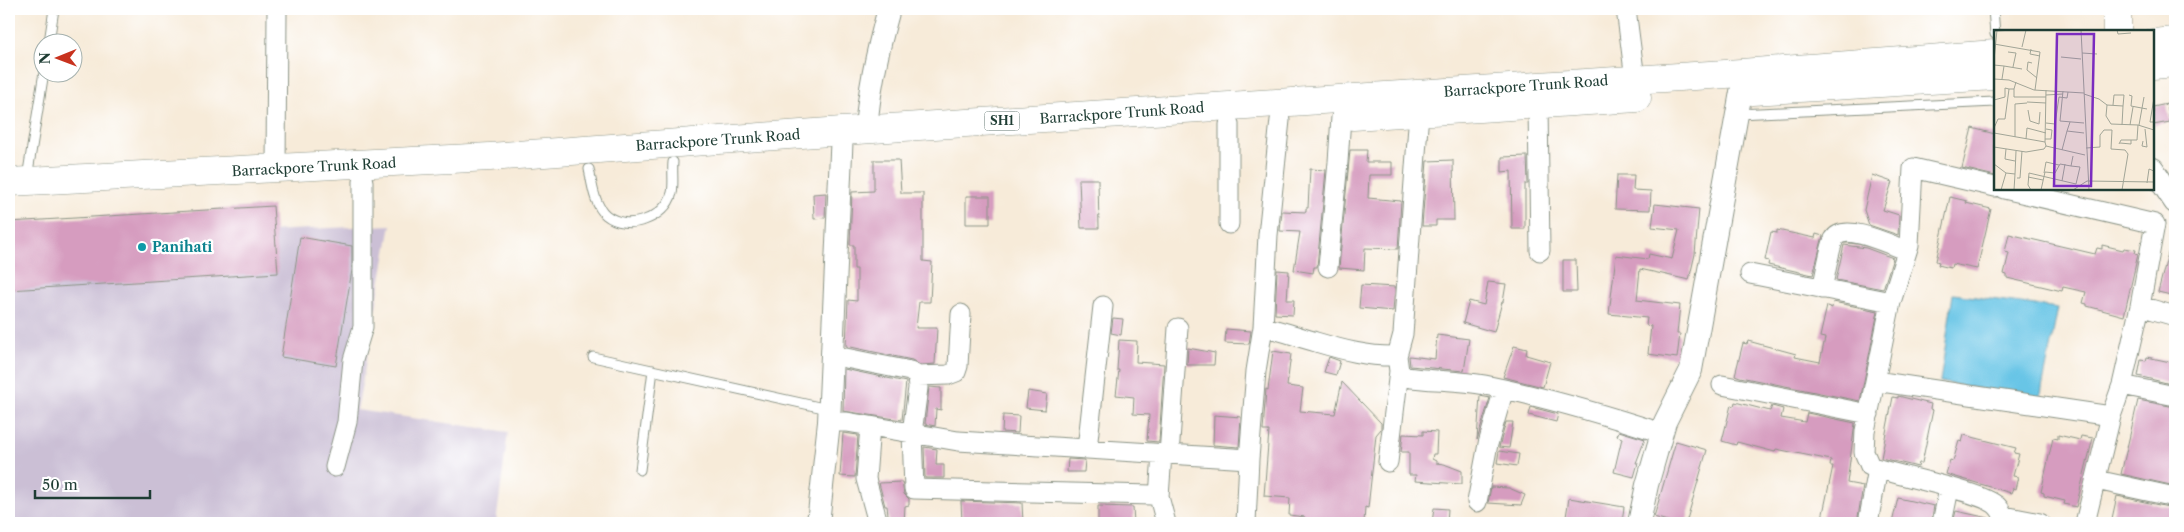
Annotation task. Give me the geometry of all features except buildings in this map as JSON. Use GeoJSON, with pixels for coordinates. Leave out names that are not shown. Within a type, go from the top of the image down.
{"type":"FeatureCollection","features":[{"type":"Feature","properties":{"kind":"main road"},"geometry":{"type":"LineString","coordinates":[[2100,9],[2100,30]]}},
{"type":"Feature","properties":{"kind":"main road"},"geometry":{"type":"LineString","coordinates":[[2117,9],[2117,30]]}},
{"type":"Feature","properties":{"kind":"main road"},"geometry":{"type":"LineString","coordinates":[[2154,43],[2175,41]]}},
{"type":"Feature","properties":{"kind":"main road","name":"Barrackpore Trunk Road"},"geometry":{"type":"LineString","coordinates":[[15,187],[276,169],[850,137],[1994,54]]}},
{"type":"Feature","properties":{"kind":"main road"},"geometry":{"type":"LineString","coordinates":[[2154,65],[2175,63]]}},
{"type":"Feature","properties":{"kind":"main road","name":"Barrackpore Trunk Road"},"geometry":{"type":"LineString","coordinates":[[15,187],[363,181],[673,162],[850,137],[1229,124],[1538,105],[1739,103],[1994,76]]}},
{"type":"Feature","properties":{"kind":"street"},"geometry":{"type":"LineString","coordinates":[[276,169],[278,9]]}},
{"type":"Feature","properties":{"kind":"street"},"geometry":{"type":"LineString","coordinates":[[818,523],[829,415],[840,209],[850,137],[869,98],[882,34],[890,9]]}},
{"type":"Feature","properties":{"kind":"street"},"geometry":{"type":"LineString","coordinates":[[1626,9],[1635,79]]}},
{"type":"Feature","properties":{"kind":"street"},"geometry":{"type":"LineString","coordinates":[[1639,523],[1665,422],[1691,370],[1739,103]]}},
{"type":"Feature","properties":{"kind":"street"},"geometry":{"type":"LineString","coordinates":[[1538,105],[1540,251]]}},
{"type":"Feature","properties":{"kind":"street"},"geometry":{"type":"LineString","coordinates":[[1388,462],[1403,334],[1419,112]]}},
{"type":"Feature","properties":{"kind":"street"},"geometry":{"type":"LineString","coordinates":[[1328,267],[1341,117]]}},
{"type":"Feature","properties":{"kind":"street"},"geometry":{"type":"LineString","coordinates":[[1246,523],[1256,371],[1263,327],[1268,235],[1280,120]]}},
{"type":"Feature","properties":{"kind":"street"},"geometry":{"type":"LineString","coordinates":[[1229,124],[1229,224]]}},
{"type":"Feature","properties":{"kind":"street"},"geometry":{"type":"LineString","coordinates":[[1994,187],[1913,168],[1908,251],[1891,302],[1869,414],[1864,452],[1870,466],[1981,496],[1997,505],[2004,520],[2040,523]]}},
{"type":"Feature","properties":{"kind":"street"},"geometry":{"type":"LineString","coordinates":[[2154,170],[2175,202]]}},
{"type":"Feature","properties":{"kind":"street"},"geometry":{"type":"LineString","coordinates":[[335,467],[346,422],[353,360],[363,327],[363,181]]}},
{"type":"Feature","properties":{"kind":"street"},"geometry":{"type":"LineString","coordinates":[[2012,190],[2155,224],[2140,306],[2122,385],[2110,416],[2085,523]]}},
{"type":"Feature","properties":{"kind":"street"},"geometry":{"type":"LineString","coordinates":[[1822,289],[1835,239],[1842,232],[1853,232],[1908,251]]}},
{"type":"Feature","properties":{"kind":"street"},"geometry":{"type":"LineString","coordinates":[[1750,274],[1891,302]]}},
{"type":"Feature","properties":{"kind":"street"},"geometry":{"type":"LineString","coordinates":[[1087,449],[1103,306]]}},
{"type":"Feature","properties":{"kind":"street"},"geometry":{"type":"LineString","coordinates":[[2140,306],[2175,316]]}},
{"type":"Feature","properties":{"kind":"street"},"geometry":{"type":"LineString","coordinates":[[831,355],[910,371],[917,376],[948,375],[956,372],[958,366],[962,314]]}},
{"type":"Feature","properties":{"kind":"street"},"geometry":{"type":"LineString","coordinates":[[1263,327],[1277,329],[1316,342],[1398,364],[1405,376],[1504,389],[1582,408],[1662,433]]}},
{"type":"Feature","properties":{"kind":"street"},"geometry":{"type":"LineString","coordinates":[[1166,523],[1159,497],[1178,328]]}},
{"type":"Feature","properties":{"kind":"street"},"geometry":{"type":"LineString","coordinates":[[917,376],[918,388],[912,434],[914,489],[1152,494],[1159,497]]}},
{"type":"Feature","properties":{"kind":"street"},"geometry":{"type":"LineString","coordinates":[[1875,381],[2110,416]]}},
{"type":"Feature","properties":{"kind":"street"},"geometry":{"type":"LineString","coordinates":[[1722,385],[1869,414]]}},
{"type":"Feature","properties":{"kind":"street"},"geometry":{"type":"LineString","coordinates":[[2122,385],[2175,396]]}},
{"type":"Feature","properties":{"kind":"street"},"geometry":{"type":"LineString","coordinates":[[1477,502],[1487,449],[1504,389]]}},
{"type":"Feature","properties":{"kind":"street"},"geometry":{"type":"LineString","coordinates":[[829,415],[847,422],[958,441],[1249,459]]}},
{"type":"Feature","properties":{"kind":"street"},"geometry":{"type":"LineString","coordinates":[[870,426],[866,479],[878,523]]}},
{"type":"Feature","properties":{"kind":"street"},"geometry":{"type":"LineString","coordinates":[[1868,523],[1878,469]]}},
{"type":"Feature","properties":{"kind":"street"},"geometry":{"type":"LineString","coordinates":[[2096,480],[2175,497]]}},
{"type":"Feature","properties":{"kind":"street"},"geometry":{"type":"LineString","coordinates":[[1942,523],[1950,489]]}},
{"type":"Feature","properties":{"kind":"lane"},"geometry":{"type":"LineString","coordinates":[[50,32],[54,9]]}},
{"type":"Feature","properties":{"kind":"lane"},"geometry":{"type":"LineString","coordinates":[[1993,9],[1995,30]]}},
{"type":"Feature","properties":{"kind":"lane"},"geometry":{"type":"LineString","coordinates":[[15,187],[41,82]]}},
{"type":"Feature","properties":{"kind":"lane"},"geometry":{"type":"LineString","coordinates":[[1739,103],[1994,102]]}},
{"type":"Feature","properties":{"kind":"lane"},"geometry":{"type":"LineString","coordinates":[[589,168],[596,199],[605,215],[620,222],[635,223],[650,219],[664,209],[672,193],[673,162]]}},
{"type":"Feature","properties":{"kind":"lane"},"geometry":{"type":"LineString","coordinates":[[593,358],[652,370],[829,415]]}},
{"type":"Feature","properties":{"kind":"lane"},"geometry":{"type":"LineString","coordinates":[[640,470],[652,370]]}},
{"type":"Feature","properties":{"kind":"shaded area"},"geometry":{"type":"Polygon","coordinates":[[[391,225],[357,410],[508,432],[496,523],[9,523],[9,244],[391,225]]]}},
{"type":"Feature","properties":{"kind":"water"},"geometry":{"type":"Polygon","coordinates":[[[1953,294],[2058,308],[2040,399],[1940,382],[1953,294]]]}},
{"type":"Feature","properties":{"kind":"place","name":"Panihati"},"geometry":{"type":"Point","coordinates":[142,247]}}]}
